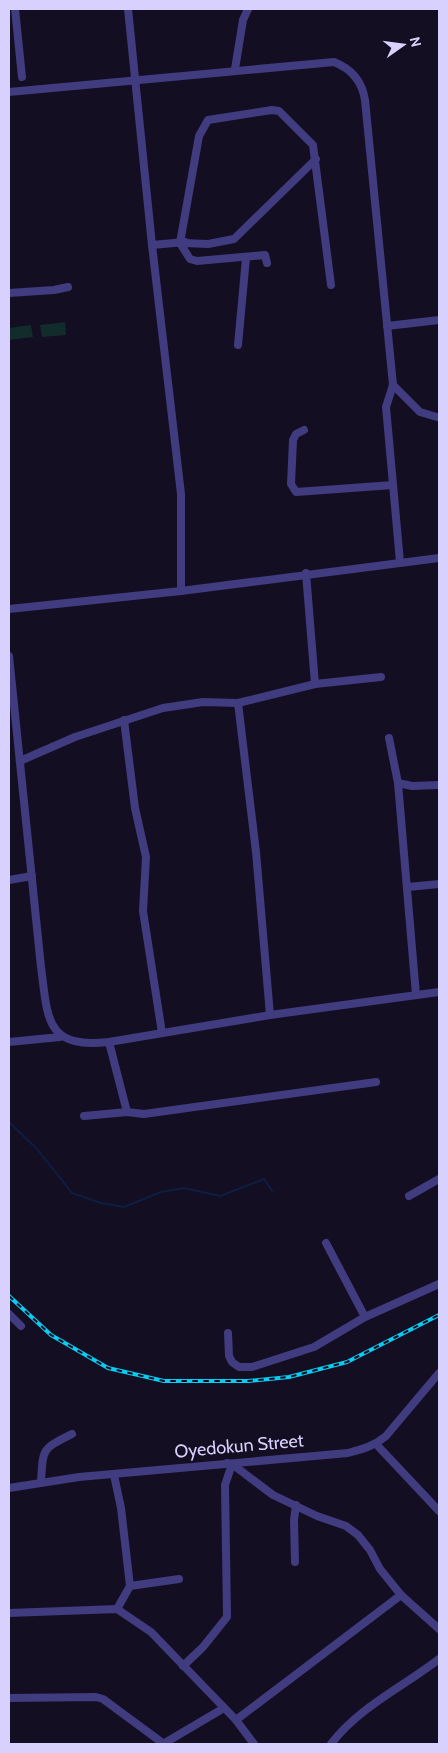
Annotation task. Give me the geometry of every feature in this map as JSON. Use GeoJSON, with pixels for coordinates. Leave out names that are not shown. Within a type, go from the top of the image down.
{"type":"FeatureCollection","features":[{"type":"Feature","properties":{"kind":"street"},"geometry":{"type":"LineString","coordinates":[[15,9],[22,77]]}},
{"type":"Feature","properties":{"kind":"street"},"geometry":{"type":"LineString","coordinates":[[128,9],[152,245],[181,494],[181,591]]}},
{"type":"Feature","properties":{"kind":"street"},"geometry":{"type":"LineString","coordinates":[[235,69],[243,20],[248,9]]}},
{"type":"Feature","properties":{"kind":"street"},"geometry":{"type":"LineString","coordinates":[[9,92],[235,69],[334,62],[347,67],[356,77],[363,89],[365,100],[393,385],[386,407],[400,562]]}},
{"type":"Feature","properties":{"kind":"street"},"geometry":{"type":"LineString","coordinates":[[267,263],[265,255],[197,261],[190,259],[181,243],[199,136],[208,120],[272,110],[279,111],[313,145],[331,284]]}},
{"type":"Feature","properties":{"kind":"street"},"geometry":{"type":"LineString","coordinates":[[152,245],[208,244],[234,239],[316,159]]}},
{"type":"Feature","properties":{"kind":"street"},"geometry":{"type":"LineString","coordinates":[[238,345],[246,258]]}},
{"type":"Feature","properties":{"kind":"street"},"geometry":{"type":"LineString","coordinates":[[9,293],[54,290],[68,287]]}},
{"type":"Feature","properties":{"kind":"street"},"geometry":{"type":"LineString","coordinates":[[387,326],[439,320]]}},
{"type":"Feature","properties":{"kind":"street"},"geometry":{"type":"LineString","coordinates":[[393,385],[420,412],[438,417]]}},
{"type":"Feature","properties":{"kind":"street"},"geometry":{"type":"LineString","coordinates":[[304,430],[296,434],[293,440],[291,484],[296,492],[393,486]]}},
{"type":"Feature","properties":{"kind":"street"},"geometry":{"type":"LineString","coordinates":[[9,608],[181,591],[306,573],[439,558]]}},
{"type":"Feature","properties":{"kind":"street"},"geometry":{"type":"LineString","coordinates":[[306,573],[315,684]]}},
{"type":"Feature","properties":{"kind":"street"},"geometry":{"type":"LineString","coordinates":[[9,656],[46,1009],[52,1027],[60,1037]]}},
{"type":"Feature","properties":{"kind":"street"},"geometry":{"type":"LineString","coordinates":[[20,761],[75,737],[163,708],[203,702],[238,704],[315,684],[380,677]]}},
{"type":"Feature","properties":{"kind":"street"},"geometry":{"type":"LineString","coordinates":[[238,704],[256,852],[270,1015]]}},
{"type":"Feature","properties":{"kind":"street"},"geometry":{"type":"LineString","coordinates":[[124,720],[136,808],[146,857],[143,911],[162,1033]]}},
{"type":"Feature","properties":{"kind":"street"},"geometry":{"type":"LineString","coordinates":[[388,738],[398,783],[416,995]]}},
{"type":"Feature","properties":{"kind":"street"},"geometry":{"type":"LineString","coordinates":[[398,783],[404,786],[439,785]]}},
{"type":"Feature","properties":{"kind":"street"},"geometry":{"type":"LineString","coordinates":[[9,880],[32,876]]}},
{"type":"Feature","properties":{"kind":"street"},"geometry":{"type":"LineString","coordinates":[[408,887],[439,884]]}},
{"type":"Feature","properties":{"kind":"street"},"geometry":{"type":"LineString","coordinates":[[9,1042],[60,1037],[86,1045],[270,1015],[439,992]]}},
{"type":"Feature","properties":{"kind":"street"},"geometry":{"type":"LineString","coordinates":[[108,1042],[127,1112]]}},
{"type":"Feature","properties":{"kind":"street"},"geometry":{"type":"LineString","coordinates":[[84,1116],[127,1112],[144,1114],[376,1082]]}},
{"type":"Feature","properties":{"kind":"street"},"geometry":{"type":"LineString","coordinates":[[409,1196],[439,1179]]}},
{"type":"Feature","properties":{"kind":"street"},"geometry":{"type":"LineString","coordinates":[[326,1243],[365,1317]]}},
{"type":"Feature","properties":{"kind":"street"},"geometry":{"type":"LineString","coordinates":[[228,1333],[229,1356],[232,1362],[245,1368],[314,1347],[365,1317],[439,1284]]}},
{"type":"Feature","properties":{"kind":"street"},"geometry":{"type":"LineString","coordinates":[[9,1314],[21,1326]]}},
{"type":"Feature","properties":{"kind":"street","name":"Oyedokun Street"},"geometry":{"type":"LineString","coordinates":[[9,1488],[41,1482],[222,1462],[348,1452],[376,1444],[386,1436],[438,1376]]}},
{"type":"Feature","properties":{"kind":"street"},"geometry":{"type":"LineString","coordinates":[[41,1482],[46,1448],[72,1434]]}},
{"type":"Feature","properties":{"kind":"street"},"geometry":{"type":"LineString","coordinates":[[376,1444],[439,1511]]}},
{"type":"Feature","properties":{"kind":"street"},"geometry":{"type":"LineString","coordinates":[[222,1462],[232,1464],[272,1495],[346,1526],[358,1535],[370,1550],[380,1569],[401,1595],[439,1630]]}},
{"type":"Feature","properties":{"kind":"street"},"geometry":{"type":"LineString","coordinates":[[183,1666],[203,1647],[227,1617],[225,1485],[232,1464]]}},
{"type":"Feature","properties":{"kind":"street"},"geometry":{"type":"LineString","coordinates":[[114,1474],[121,1508],[130,1586],[117,1610]]}},
{"type":"Feature","properties":{"kind":"street"},"geometry":{"type":"LineString","coordinates":[[295,1562],[294,1528],[296,1505]]}},
{"type":"Feature","properties":{"kind":"street"},"geometry":{"type":"LineString","coordinates":[[130,1586],[179,1578]]}},
{"type":"Feature","properties":{"kind":"street"},"geometry":{"type":"LineString","coordinates":[[236,1720],[401,1595]]}},
{"type":"Feature","properties":{"kind":"street"},"geometry":{"type":"LineString","coordinates":[[9,1613],[117,1610],[151,1632],[236,1720],[254,1744]]}},
{"type":"Feature","properties":{"kind":"street"},"geometry":{"type":"LineString","coordinates":[[331,1744],[342,1730],[362,1713],[439,1659]]}},
{"type":"Feature","properties":{"kind":"street"},"geometry":{"type":"LineString","coordinates":[[9,1698],[96,1697],[103,1700],[164,1744],[224,1708]]}},
{"type":"Feature","properties":{"kind":"green space"},"geometry":{"type":"Polygon","coordinates":[[[65,322],[66,335],[42,337],[40,325],[65,322]]]}},
{"type":"Feature","properties":{"kind":"green space"},"geometry":{"type":"Polygon","coordinates":[[[31,325],[33,337],[9,340],[9,328],[31,325]]]}},
{"type":"Feature","properties":{"kind":"waterway"},"geometry":{"type":"LineString","coordinates":[[9,1122],[37,1149],[72,1193],[101,1203],[124,1207],[161,1192],[184,1188],[220,1196],[264,1179],[272,1191]]}},
{"type":"Feature","properties":{"kind":"railway"},"geometry":{"type":"LineString","coordinates":[[9,1296],[51,1335],[108,1368],[164,1381],[248,1381],[289,1377],[347,1362],[439,1315]]}}]}
